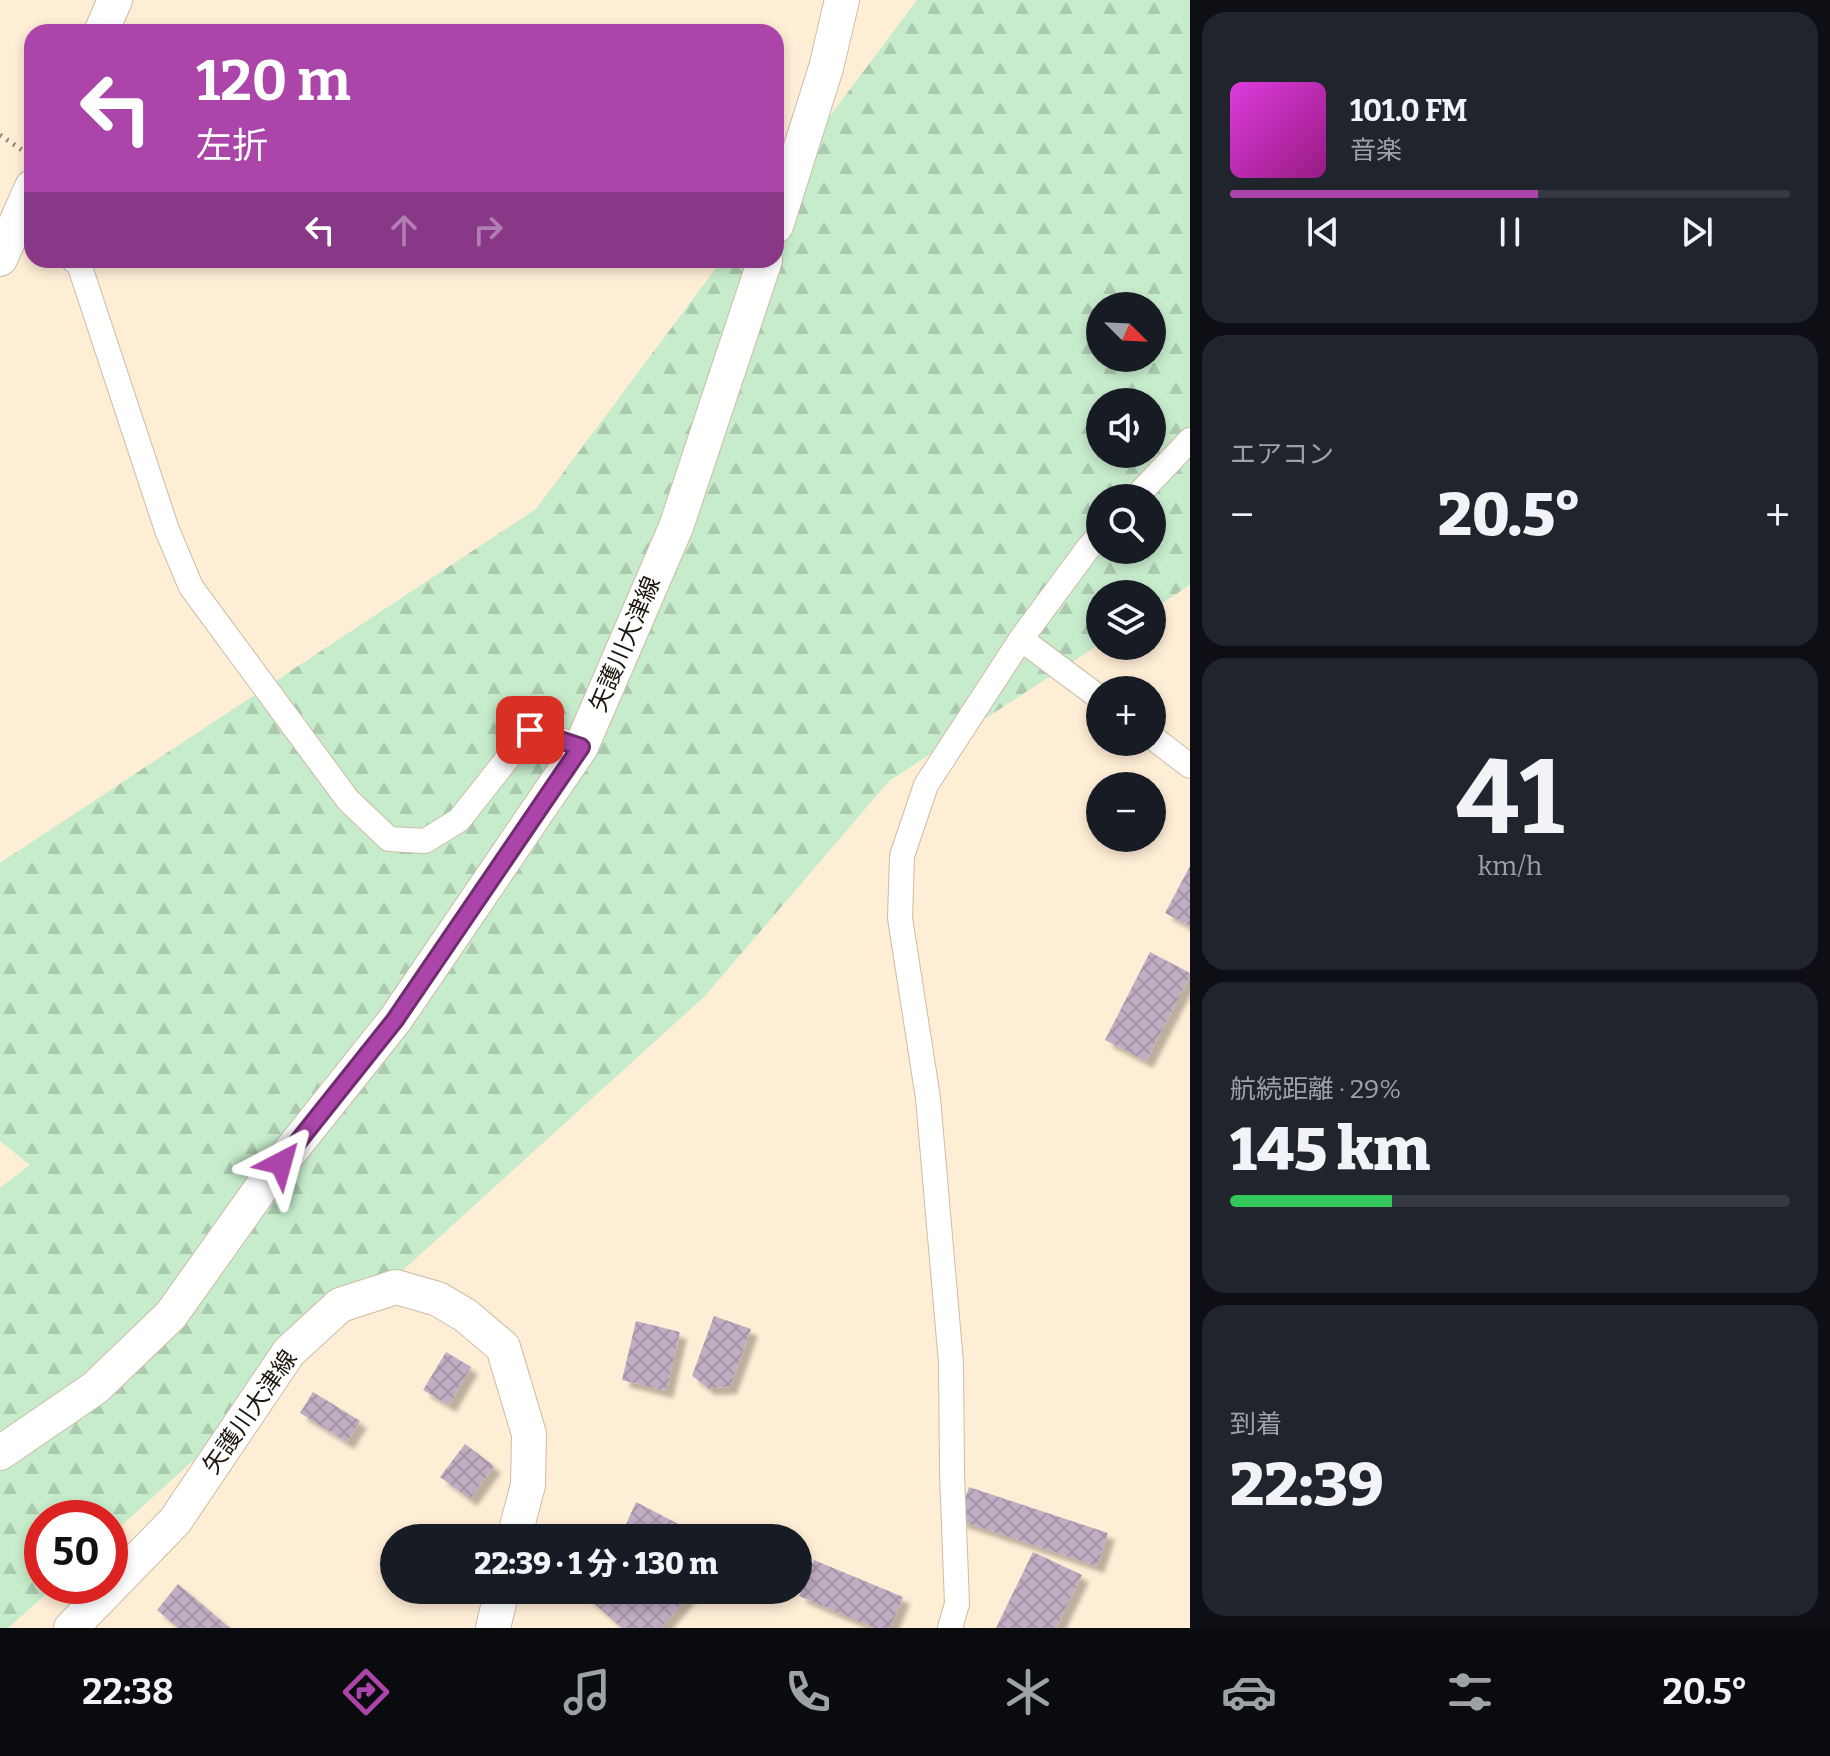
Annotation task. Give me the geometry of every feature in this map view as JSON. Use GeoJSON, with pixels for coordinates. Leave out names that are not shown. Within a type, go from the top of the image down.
{"type":"FeatureCollection","features":[{"type":"Feature","properties":{"kind":"main road"},"geometry":{"type":"LineString","coordinates":[[104,24],[115,0]]}},
{"type":"Feature","properties":{"kind":"main road"},"geometry":{"type":"LineString","coordinates":[[784,201],[826,68],[842,0]]}},
{"type":"Feature","properties":{"kind":"main road"},"geometry":{"type":"LineString","coordinates":[[0,259],[24,217]]}},
{"type":"Feature","properties":{"kind":"main road","name":"矢護川大津線"},"geometry":{"type":"LineString","coordinates":[[0,1453],[95,1388],[171,1315],[262,1187],[395,1020],[581,747],[676,527],[762,268]]}},
{"type":"Feature","properties":{"kind":"main road","name":"矢護川大津線"},"geometry":{"type":"LineString","coordinates":[[71,1628],[175,1521],[289,1352],[340,1305],[396,1287],[438,1299],[465,1315],[503,1347],[529,1434],[528,1485],[518,1524]]}},
{"type":"Feature","properties":{"kind":"main road"},"geometry":{"type":"LineString","coordinates":[[493,1628],[499,1604]]}},
{"type":"Feature","properties":{"kind":"street"},"geometry":{"type":"LineString","coordinates":[[80,268],[167,530],[191,587],[348,800],[389,839],[425,841],[459,820],[530,730],[581,747]]}},
{"type":"Feature","properties":{"kind":"street"},"geometry":{"type":"LineString","coordinates":[[1148,484],[1190,440]]}},
{"type":"Feature","properties":{"kind":"street"},"geometry":{"type":"LineString","coordinates":[[950,1628],[957,1604],[951,1363],[928,1098],[900,918],[902,856],[926,785],[1021,639],[1086,551]]}},
{"type":"Feature","properties":{"kind":"street"},"geometry":{"type":"LineString","coordinates":[[1021,639],[1086,688]]}},
{"type":"Feature","properties":{"kind":"street"},"geometry":{"type":"LineString","coordinates":[[1166,748],[1190,766]]}},
{"type":"Feature","properties":{"kind":"path"},"geometry":{"type":"LineString","coordinates":[[0,135],[24,151]]}},
{"type":"Feature","properties":{"kind":"green space"},"geometry":{"type":"Polygon","coordinates":[[[917,0],[1190,0],[1190,585],[1166,601],[1166,580],[1086,580],[1086,653],[889,781],[705,996],[128,1520],[128,1500],[24,1500],[24,1604],[35,1604],[8,1628],[0,1628],[0,1188],[30,1165],[0,1141],[0,863],[536,509],[716,268],[784,268],[784,177],[917,0]]]}},
{"type":"Feature","properties":{"kind":"building"},"geometry":{"type":"Polygon","coordinates":[[[1190,866],[1190,926],[1165,913],[1190,866]]]}},
{"type":"Feature","properties":{"kind":"building"},"geometry":{"type":"Polygon","coordinates":[[[1150,952],[1190,973],[1190,976],[1146,1061],[1105,1040],[1150,952]]]}},
{"type":"Feature","properties":{"kind":"building"},"geometry":{"type":"Polygon","coordinates":[[[714,1316],[751,1329],[730,1387],[708,1388],[692,1376],[714,1316]]]}},
{"type":"Feature","properties":{"kind":"building"},"geometry":{"type":"Polygon","coordinates":[[[636,1321],[680,1332],[666,1391],[622,1380],[636,1321]]]}},
{"type":"Feature","properties":{"kind":"building"},"geometry":{"type":"Polygon","coordinates":[[[446,1352],[471,1367],[449,1405],[423,1390],[446,1352]]]}},
{"type":"Feature","properties":{"kind":"building"},"geometry":{"type":"Polygon","coordinates":[[[313,1392],[360,1421],[347,1442],[300,1413],[313,1392]]]}},
{"type":"Feature","properties":{"kind":"building"},"geometry":{"type":"Polygon","coordinates":[[[465,1444],[494,1466],[470,1499],[440,1477],[465,1444]]]}},
{"type":"Feature","properties":{"kind":"building"},"geometry":{"type":"Polygon","coordinates":[[[969,1487],[1108,1533],[1097,1566],[958,1520],[969,1487]]]}},
{"type":"Feature","properties":{"kind":"building"},"geometry":{"type":"Polygon","coordinates":[[[636,1502],[678,1524],[626,1524],[636,1502]]]}},
{"type":"Feature","properties":{"kind":"building"},"geometry":{"type":"Polygon","coordinates":[[[1033,1552],[1082,1575],[1056,1628],[996,1628],[1033,1552]]]}},
{"type":"Feature","properties":{"kind":"building"},"geometry":{"type":"Polygon","coordinates":[[[814,1560],[903,1597],[890,1628],[875,1628],[812,1601],[814,1560]]]}},
{"type":"Feature","properties":{"kind":"building"},"geometry":{"type":"Polygon","coordinates":[[[178,1584],[230,1628],[178,1628],[157,1610],[178,1584]]]}},
{"type":"Feature","properties":{"kind":"building"},"geometry":{"type":"Polygon","coordinates":[[[595,1604],[681,1604],[660,1628],[622,1628],[595,1604]]]}},
{"type":"Feature","properties":{"kind":"route"},"geometry":{"type":"LineString","coordinates":[[281,1163],[395,1020],[581,747],[530,730]]}}]}
